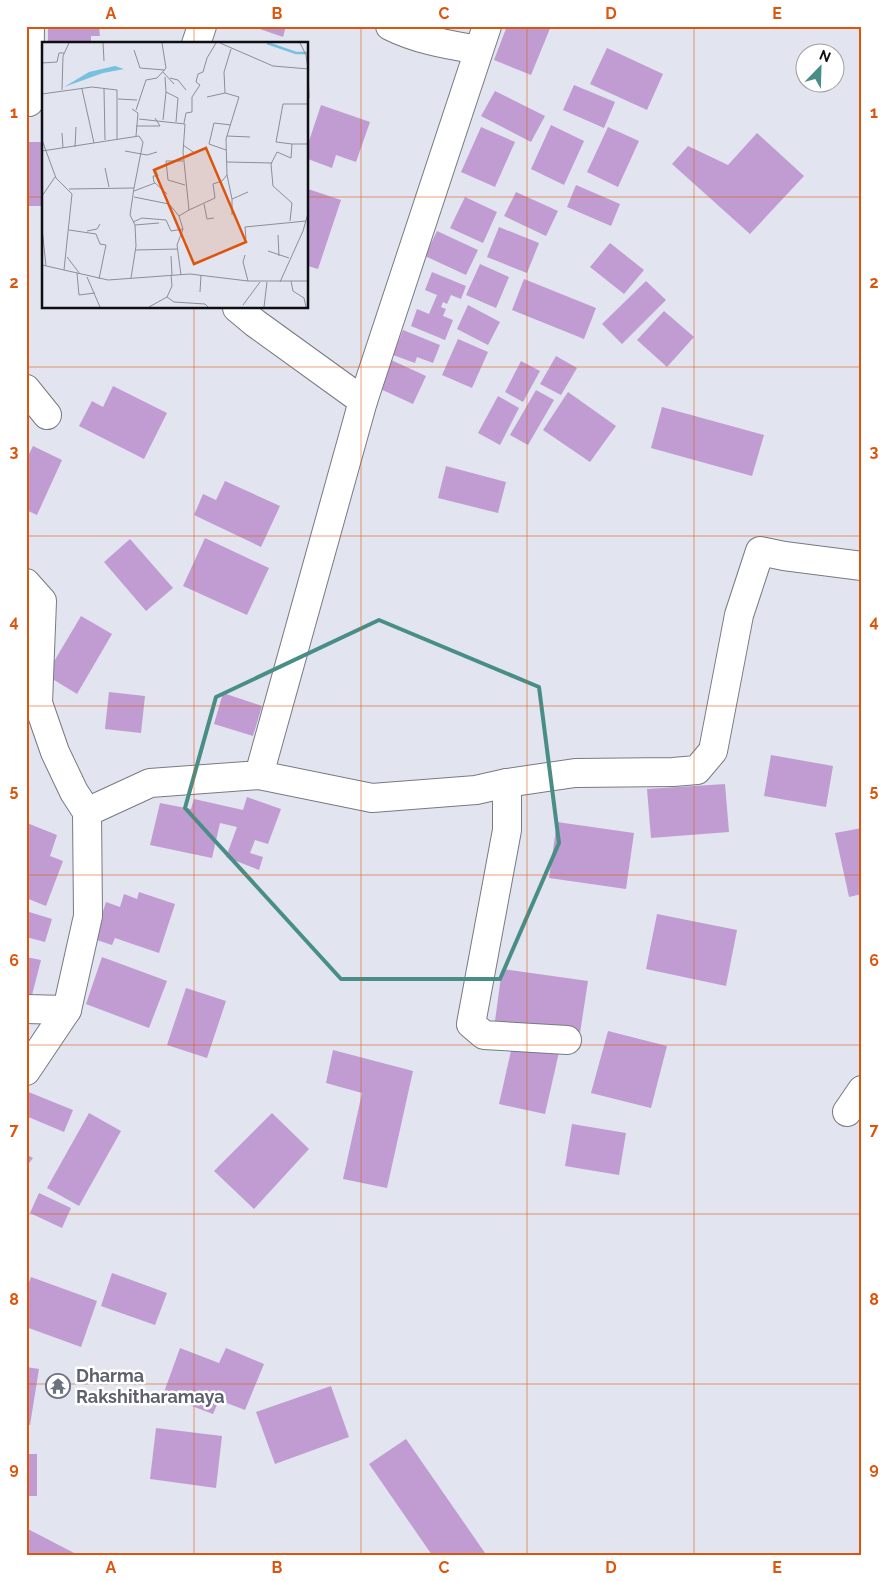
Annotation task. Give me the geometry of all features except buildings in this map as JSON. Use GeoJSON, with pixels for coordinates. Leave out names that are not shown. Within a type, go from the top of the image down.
{"type":"FeatureCollection","features":[{"type":"Feature","properties":{"kind":"street"},"geometry":{"type":"LineString","coordinates":[[26,101],[29,102],[30,26]]}},
{"type":"Feature","properties":{"kind":"street"},"geometry":{"type":"LineString","coordinates":[[197,42],[202,26]]}},
{"type":"Feature","properties":{"kind":"street"},"geometry":{"type":"LineString","coordinates":[[390,26],[436,43],[472,49]]}},
{"type":"Feature","properties":{"kind":"street"},"geometry":{"type":"LineString","coordinates":[[259,775],[363,400],[486,26]]}},
{"type":"Feature","properties":{"kind":"street"},"geometry":{"type":"LineString","coordinates":[[238,309],[263,329],[363,400]]}},
{"type":"Feature","properties":{"kind":"street"},"geometry":{"type":"LineString","coordinates":[[26,389],[47,415]]}},
{"type":"Feature","properties":{"kind":"street"},"geometry":{"type":"LineString","coordinates":[[87,812],[150,782],[259,775],[372,798],[476,790],[507,783],[576,773],[697,770],[713,751],[739,615],[760,551],[862,566]]}},
{"type":"Feature","properties":{"kind":"street"},"geometry":{"type":"LineString","coordinates":[[26,583],[42,601],[38,703],[55,752],[74,792],[87,812],[88,916],[67,1010],[26,1071]]}},
{"type":"Feature","properties":{"kind":"street"},"geometry":{"type":"LineString","coordinates":[[507,783],[507,830],[471,1024],[484,1035],[567,1040]]}},
{"type":"Feature","properties":{"kind":"street"},"geometry":{"type":"LineString","coordinates":[[26,1009],[67,1010]]}},
{"type":"Feature","properties":{"kind":"highlighted area"},"geometry":{"type":"Polygon","coordinates":[[[379,620],[539,687],[559,843],[500,979],[341,979],[185,808],[216,697],[379,620]]]}},
{"type":"Feature","properties":{"kind":"place","name":"Dharma Rakshitharamaya"},"geometry":{"type":"Point","coordinates":[58,1386]}}]}
